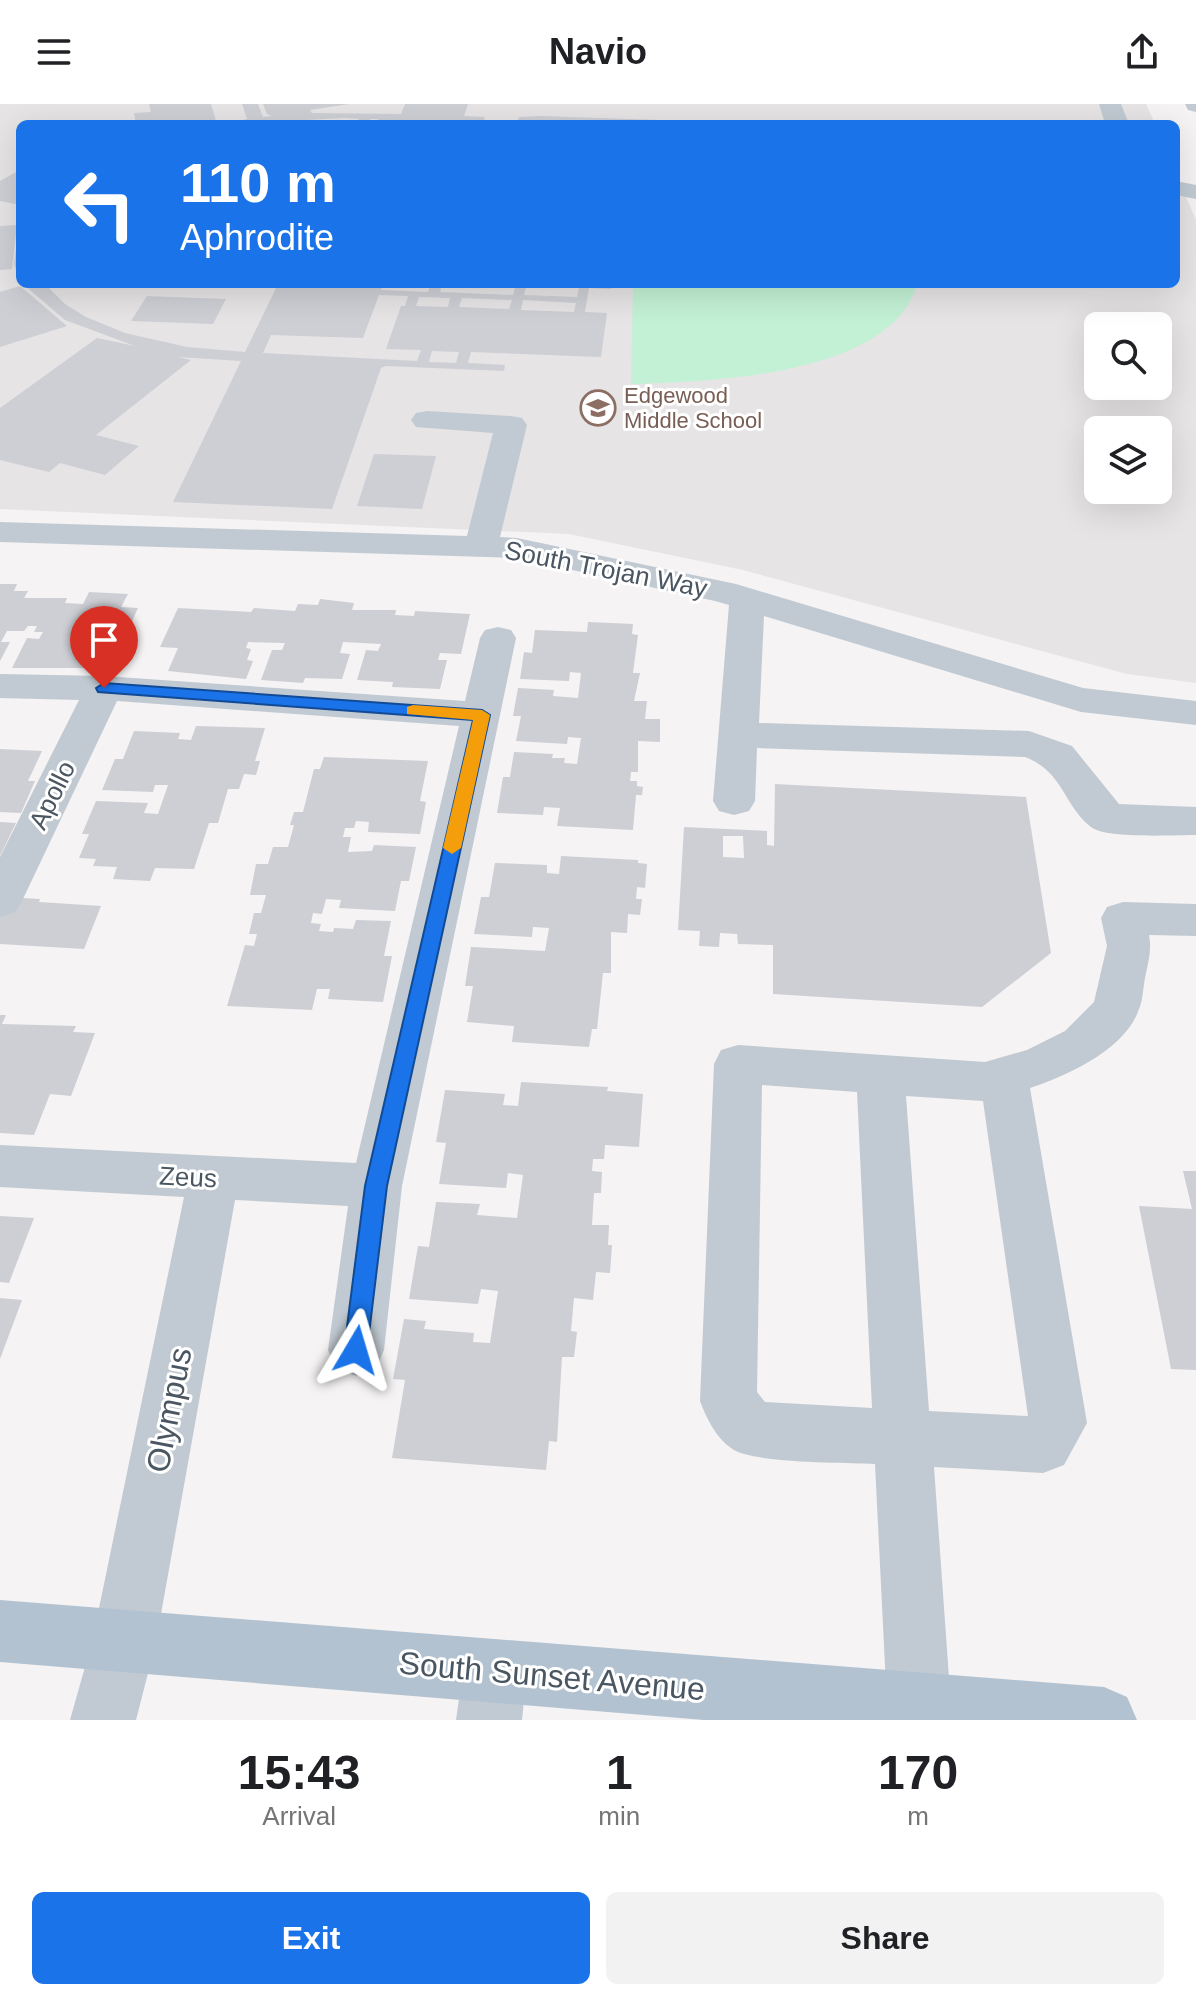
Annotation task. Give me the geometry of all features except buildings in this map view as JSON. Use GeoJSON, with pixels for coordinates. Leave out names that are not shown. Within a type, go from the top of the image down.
{"type":"FeatureCollection","features":[{"type":"Feature","properties":{"kind":"main road","name":"South Sunset Avenue"},"geometry":{"type":"LineString","coordinates":[[0,1631],[124,1642],[492,1696],[644,1702],[919,1706],[1104,1720]]}},
{"type":"Feature","properties":{"kind":"street"},"geometry":{"type":"LineString","coordinates":[[427,420],[511,425],[481,547]]}},
{"type":"Feature","properties":{"kind":"street","name":"South Trojan Way"},"geometry":{"type":"LineString","coordinates":[[0,532],[517,548],[747,599],[1081,700],[1196,713]]}},
{"type":"Feature","properties":{"kind":"street"},"geometry":{"type":"LineString","coordinates":[[734,801],[747,599]]}},
{"type":"Feature","properties":{"kind":"street"},"geometry":{"type":"LineString","coordinates":[[356,1350],[376,1186],[498,638]]}},
{"type":"Feature","properties":{"kind":"street"},"geometry":{"type":"LineString","coordinates":[[0,686],[104,688],[482,715]]}},
{"type":"Feature","properties":{"kind":"street","name":"Apollo"},"geometry":{"type":"LineString","coordinates":[[0,901],[104,688]]}},
{"type":"Feature","properties":{"kind":"street"},"geometry":{"type":"LineString","coordinates":[[738,735],[1029,744],[1058,755],[1107,818],[1196,821]]}},
{"type":"Feature","properties":{"kind":"street"},"geometry":{"type":"LineString","coordinates":[[1004,1076],[1058,1423],[1043,1445],[903,1440],[751,1429],[728,1401],[738,1064],[985,1082],[1004,1076],[1041,1065],[1082,1044],[1116,1010],[1129,946],[1123,918],[1196,920]]}},
{"type":"Feature","properties":{"kind":"street"},"geometry":{"type":"LineString","coordinates":[[880,1074],[919,1706]]}},
{"type":"Feature","properties":{"kind":"street","name":"Zeus"},"geometry":{"type":"LineString","coordinates":[[0,1166],[376,1186]]}},
{"type":"Feature","properties":{"kind":"street","name":"Olympus"},"geometry":{"type":"LineString","coordinates":[[103,1720],[124,1642],[213,1179]]}},
{"type":"Feature","properties":{"kind":"shaded area","name":"Edgewood Middle School"},"geometry":{"type":"Polygon","coordinates":[[[0,104],[1146,104],[1153,120],[16,120],[16,288],[1180,288],[1180,183],[1196,220],[1196,683],[1127,674],[743,570],[569,534],[0,509],[0,104]]]}},
{"type":"Feature","properties":{"kind":"green space"},"geometry":{"type":"Polygon","coordinates":[[[633,288],[915,288],[900,316],[872,339],[835,356],[749,376],[631,384],[633,288]]]}},
{"type":"Feature","properties":{"kind":"slow traffic"},"geometry":{"type":"LineString","coordinates":[[413,710],[482,715],[452,848]]}},
{"type":"Feature","properties":{"kind":"place","name":"Edgewood Middle School"},"geometry":{"type":"Point","coordinates":[598,408]}},
{"type":"Feature","properties":{"kind":"route"},"geometry":{"type":"LineString","coordinates":[[104,688],[482,715],[376,1186],[356,1350]]}}]}
